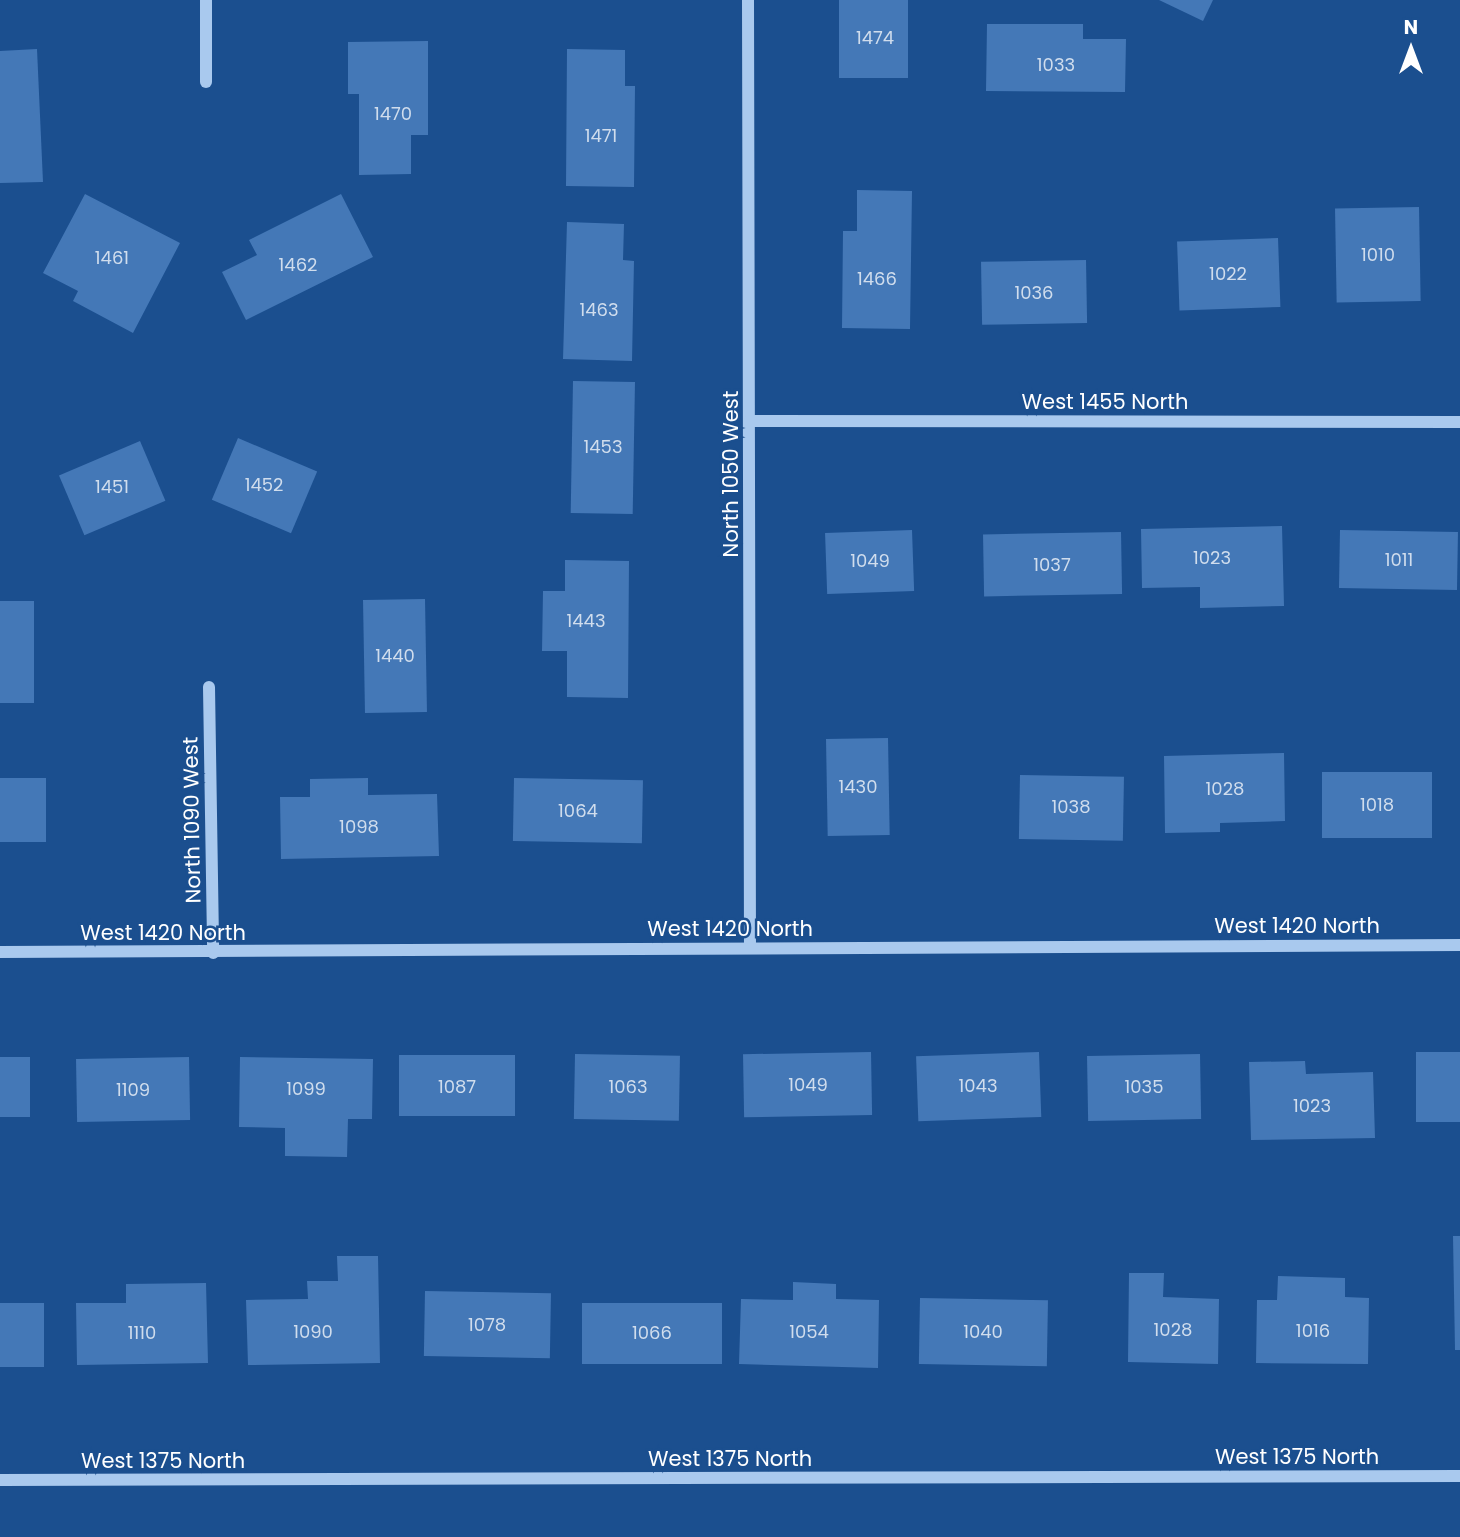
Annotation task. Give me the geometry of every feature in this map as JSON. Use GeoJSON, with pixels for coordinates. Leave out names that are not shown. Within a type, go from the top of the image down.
{"type":"FeatureCollection","features":[{"type":"Feature","properties":{"kind":"street"},"geometry":{"type":"LineString","coordinates":[[206,0],[206,82]]}},
{"type":"Feature","properties":{"kind":"street","name":"North 1050 West"},"geometry":{"type":"LineString","coordinates":[[748,0],[750,948]]}},
{"type":"Feature","properties":{"kind":"street","name":"West 1455 North"},"geometry":{"type":"LineString","coordinates":[[750,421],[1460,422]]}},
{"type":"Feature","properties":{"kind":"street","name":"North 1090 West"},"geometry":{"type":"LineString","coordinates":[[209,687],[213,953]]}},
{"type":"Feature","properties":{"kind":"street","name":"West 1420 North"},"geometry":{"type":"LineString","coordinates":[[0,952],[1460,945]]}},
{"type":"Feature","properties":{"kind":"street","name":"West 1375 North"},"geometry":{"type":"LineString","coordinates":[[0,1480],[1460,1476]]}},
{"type":"Feature","properties":{"kind":"building"},"geometry":{"type":"Polygon","coordinates":[[[839,0],[908,0],[908,78],[839,78],[839,0]]]}},
{"type":"Feature","properties":{"kind":"building"},"geometry":{"type":"Polygon","coordinates":[[[1159,0],[1213,0],[1203,21],[1159,0]]]}},
{"type":"Feature","properties":{"kind":"building"},"geometry":{"type":"Polygon","coordinates":[[[987,24],[1083,24],[1083,39],[1126,39],[1125,92],[986,91],[987,24]]]}},
{"type":"Feature","properties":{"kind":"building"},"geometry":{"type":"Polygon","coordinates":[[[428,41],[428,135],[411,135],[411,174],[359,175],[359,94],[348,94],[348,42],[428,41]]]}},
{"type":"Feature","properties":{"kind":"building"},"geometry":{"type":"Polygon","coordinates":[[[37,49],[43,182],[0,183],[0,51],[37,49]]]}},
{"type":"Feature","properties":{"kind":"building"},"geometry":{"type":"Polygon","coordinates":[[[567,49],[625,50],[625,86],[635,86],[634,187],[566,186],[567,49]]]}},
{"type":"Feature","properties":{"kind":"building"},"geometry":{"type":"Polygon","coordinates":[[[857,190],[912,191],[910,329],[842,328],[843,231],[857,231],[857,190]]]}},
{"type":"Feature","properties":{"kind":"building"},"geometry":{"type":"Polygon","coordinates":[[[85,194],[180,243],[133,333],[73,301],[78,291],[43,273],[85,194]]]}},
{"type":"Feature","properties":{"kind":"building"},"geometry":{"type":"Polygon","coordinates":[[[341,194],[373,257],[246,320],[222,272],[257,255],[249,240],[341,194]]]}},
{"type":"Feature","properties":{"kind":"building"},"geometry":{"type":"Polygon","coordinates":[[[1419,207],[1421,301],[1337,302],[1335,208],[1419,207]]]}},
{"type":"Feature","properties":{"kind":"building"},"geometry":{"type":"Polygon","coordinates":[[[567,222],[624,224],[623,260],[634,261],[632,361],[563,359],[567,222]]]}},
{"type":"Feature","properties":{"kind":"building"},"geometry":{"type":"Polygon","coordinates":[[[1278,238],[1280,307],[1179,310],[1177,242],[1278,238]]]}},
{"type":"Feature","properties":{"kind":"building"},"geometry":{"type":"Polygon","coordinates":[[[1086,260],[1087,323],[982,325],[981,262],[1086,260]]]}},
{"type":"Feature","properties":{"kind":"building"},"geometry":{"type":"Polygon","coordinates":[[[573,381],[635,382],[633,514],[571,513],[573,381]]]}},
{"type":"Feature","properties":{"kind":"building"},"geometry":{"type":"Polygon","coordinates":[[[238,438],[317,472],[291,533],[212,500],[238,438]]]}},
{"type":"Feature","properties":{"kind":"building"},"geometry":{"type":"Polygon","coordinates":[[[140,441],[165,501],[84,535],[59,475],[140,441]]]}},
{"type":"Feature","properties":{"kind":"building"},"geometry":{"type":"Polygon","coordinates":[[[1282,526],[1284,606],[1200,608],[1200,587],[1142,588],[1141,529],[1282,526]]]}},
{"type":"Feature","properties":{"kind":"building"},"geometry":{"type":"Polygon","coordinates":[[[912,530],[914,591],[827,594],[825,533],[912,530]]]}},
{"type":"Feature","properties":{"kind":"building"},"geometry":{"type":"Polygon","coordinates":[[[1340,530],[1458,532],[1457,590],[1339,588],[1340,530]]]}},
{"type":"Feature","properties":{"kind":"building"},"geometry":{"type":"Polygon","coordinates":[[[1121,532],[1122,594],[984,596],[983,534],[1121,532]]]}},
{"type":"Feature","properties":{"kind":"building"},"geometry":{"type":"Polygon","coordinates":[[[565,560],[629,561],[628,698],[567,697],[567,651],[542,651],[543,591],[565,591],[565,560]]]}},
{"type":"Feature","properties":{"kind":"building"},"geometry":{"type":"Polygon","coordinates":[[[425,599],[427,712],[365,713],[363,600],[425,599]]]}},
{"type":"Feature","properties":{"kind":"building"},"geometry":{"type":"Polygon","coordinates":[[[0,601],[34,601],[34,703],[0,703],[0,601]]]}},
{"type":"Feature","properties":{"kind":"building"},"geometry":{"type":"Polygon","coordinates":[[[888,738],[890,835],[828,836],[826,739],[888,738]]]}},
{"type":"Feature","properties":{"kind":"building"},"geometry":{"type":"Polygon","coordinates":[[[1284,753],[1285,821],[1220,823],[1220,832],[1165,833],[1164,756],[1284,753]]]}},
{"type":"Feature","properties":{"kind":"building"},"geometry":{"type":"Polygon","coordinates":[[[1322,772],[1432,772],[1432,838],[1322,838],[1322,772]]]}},
{"type":"Feature","properties":{"kind":"building"},"geometry":{"type":"Polygon","coordinates":[[[1020,775],[1124,777],[1123,841],[1019,839],[1020,775]]]}},
{"type":"Feature","properties":{"kind":"building"},"geometry":{"type":"Polygon","coordinates":[[[0,778],[46,778],[46,842],[0,842],[0,778]]]}},
{"type":"Feature","properties":{"kind":"building"},"geometry":{"type":"Polygon","coordinates":[[[368,778],[368,795],[437,794],[439,856],[281,859],[280,797],[310,797],[310,779],[368,778]]]}},
{"type":"Feature","properties":{"kind":"building"},"geometry":{"type":"Polygon","coordinates":[[[514,778],[643,780],[642,843],[513,841],[514,778]]]}},
{"type":"Feature","properties":{"kind":"building"},"geometry":{"type":"Polygon","coordinates":[[[871,1052],[872,1115],[744,1117],[743,1054],[871,1052]]]}},
{"type":"Feature","properties":{"kind":"building"},"geometry":{"type":"Polygon","coordinates":[[[1039,1052],[1041,1117],[918,1121],[916,1056],[1039,1052]]]}},
{"type":"Feature","properties":{"kind":"building"},"geometry":{"type":"Polygon","coordinates":[[[1416,1052],[1460,1052],[1460,1122],[1416,1122],[1416,1052]]]}},
{"type":"Feature","properties":{"kind":"building"},"geometry":{"type":"Polygon","coordinates":[[[575,1054],[680,1056],[679,1121],[574,1119],[575,1054]]]}},
{"type":"Feature","properties":{"kind":"building"},"geometry":{"type":"Polygon","coordinates":[[[1200,1054],[1201,1119],[1088,1121],[1087,1056],[1200,1054]]]}},
{"type":"Feature","properties":{"kind":"building"},"geometry":{"type":"Polygon","coordinates":[[[399,1055],[515,1055],[515,1116],[399,1116],[399,1055]]]}},
{"type":"Feature","properties":{"kind":"building"},"geometry":{"type":"Polygon","coordinates":[[[0,1057],[30,1057],[30,1117],[0,1117],[0,1057]]]}},
{"type":"Feature","properties":{"kind":"building"},"geometry":{"type":"Polygon","coordinates":[[[189,1057],[190,1120],[77,1122],[76,1059],[189,1057]]]}},
{"type":"Feature","properties":{"kind":"building"},"geometry":{"type":"Polygon","coordinates":[[[240,1057],[373,1059],[372,1119],[348,1119],[347,1157],[285,1156],[285,1128],[239,1127],[240,1057]]]}},
{"type":"Feature","properties":{"kind":"building"},"geometry":{"type":"Polygon","coordinates":[[[1305,1061],[1306,1074],[1373,1072],[1375,1138],[1251,1140],[1249,1062],[1305,1061]]]}},
{"type":"Feature","properties":{"kind":"building"},"geometry":{"type":"Polygon","coordinates":[[[1453,1236],[1460,1236],[1460,1350],[1455,1350],[1453,1236]]]}},
{"type":"Feature","properties":{"kind":"building"},"geometry":{"type":"Polygon","coordinates":[[[337,1256],[378,1256],[380,1363],[248,1365],[246,1300],[308,1299],[307,1281],[338,1281],[337,1256]]]}},
{"type":"Feature","properties":{"kind":"building"},"geometry":{"type":"Polygon","coordinates":[[[1129,1273],[1164,1273],[1163,1297],[1219,1299],[1218,1364],[1128,1362],[1129,1273]]]}},
{"type":"Feature","properties":{"kind":"building"},"geometry":{"type":"Polygon","coordinates":[[[1278,1276],[1345,1278],[1345,1297],[1369,1298],[1368,1364],[1256,1363],[1257,1300],[1277,1300],[1278,1276]]]}},
{"type":"Feature","properties":{"kind":"building"},"geometry":{"type":"Polygon","coordinates":[[[793,1282],[836,1284],[836,1299],[879,1300],[878,1368],[739,1364],[741,1299],[793,1300],[793,1282]]]}},
{"type":"Feature","properties":{"kind":"building"},"geometry":{"type":"Polygon","coordinates":[[[206,1283],[208,1363],[77,1365],[76,1303],[126,1303],[126,1284],[206,1283]]]}},
{"type":"Feature","properties":{"kind":"building"},"geometry":{"type":"Polygon","coordinates":[[[425,1291],[551,1293],[550,1358],[424,1356],[425,1291]]]}},
{"type":"Feature","properties":{"kind":"building"},"geometry":{"type":"Polygon","coordinates":[[[920,1298],[1048,1300],[1047,1366],[919,1364],[920,1298]]]}},
{"type":"Feature","properties":{"kind":"building"},"geometry":{"type":"Polygon","coordinates":[[[0,1303],[44,1303],[44,1367],[0,1367],[0,1303]]]}},
{"type":"Feature","properties":{"kind":"building"},"geometry":{"type":"Polygon","coordinates":[[[582,1303],[722,1303],[722,1364],[582,1364],[582,1303]]]}}]}
